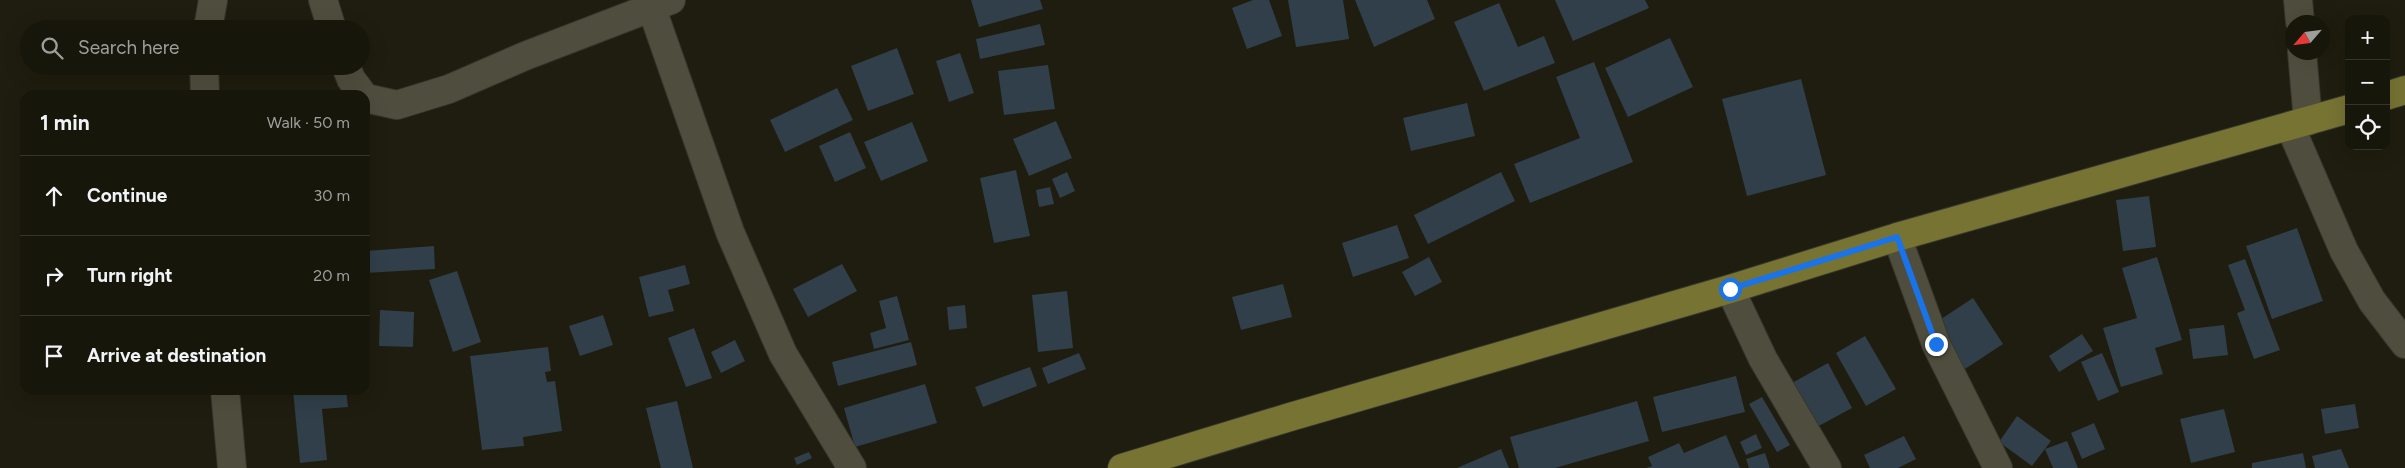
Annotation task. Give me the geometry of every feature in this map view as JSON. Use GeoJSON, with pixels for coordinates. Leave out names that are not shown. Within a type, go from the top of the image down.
{"type":"FeatureCollection","features":[{"type":"Feature","properties":{"kind":"main road"},"geometry":{"type":"LineString","coordinates":[[2390,95],[2405,90]]}},
{"type":"Feature","properties":{"kind":"main road"},"geometry":{"type":"LineString","coordinates":[[1122,468],[1290,416],[1730,289],[1897,237],[2345,110]]}},
{"type":"Feature","properties":{"kind":"street"},"geometry":{"type":"LineString","coordinates":[[210,20],[213,0]]}},
{"type":"Feature","properties":{"kind":"street"},"geometry":{"type":"LineString","coordinates":[[323,0],[329,20]]}},
{"type":"Feature","properties":{"kind":"street"},"geometry":{"type":"LineString","coordinates":[[2298,0],[2299,15]]}},
{"type":"Feature","properties":{"kind":"street"},"geometry":{"type":"LineString","coordinates":[[370,98],[397,105],[449,89],[525,56],[662,4],[730,232],[779,346],[852,468]]}},
{"type":"Feature","properties":{"kind":"street"},"geometry":{"type":"LineString","coordinates":[[2302,60],[2299,123],[2344,251],[2372,302],[2405,344]]}},
{"type":"Feature","properties":{"kind":"street"},"geometry":{"type":"LineString","coordinates":[[204,75],[205,90]]}},
{"type":"Feature","properties":{"kind":"street"},"geometry":{"type":"LineString","coordinates":[[349,75],[359,90]]}},
{"type":"Feature","properties":{"kind":"street"},"geometry":{"type":"LineString","coordinates":[[1897,237],[1936,344],[1998,468]]}},
{"type":"Feature","properties":{"kind":"street"},"geometry":{"type":"LineString","coordinates":[[1730,289],[1763,359],[1827,468]]}},
{"type":"Feature","properties":{"kind":"street"},"geometry":{"type":"LineString","coordinates":[[225,395],[232,468]]}},
{"type":"Feature","properties":{"kind":"building"},"geometry":{"type":"Polygon","coordinates":[[[971,0],[1040,0],[1043,9],[979,27],[971,0]]]}},
{"type":"Feature","properties":{"kind":"building"},"geometry":{"type":"Polygon","coordinates":[[[1253,0],[1269,0],[1282,36],[1247,49],[1232,8],[1253,0]]]}},
{"type":"Feature","properties":{"kind":"building"},"geometry":{"type":"Polygon","coordinates":[[[1288,0],[1343,0],[1349,39],[1296,47],[1288,0]]]}},
{"type":"Feature","properties":{"kind":"building"},"geometry":{"type":"Polygon","coordinates":[[[1355,0],[1427,0],[1435,19],[1374,47],[1355,0]]]}},
{"type":"Feature","properties":{"kind":"building"},"geometry":{"type":"Polygon","coordinates":[[[1555,0],[1645,0],[1649,8],[1573,41],[1555,0]]]}},
{"type":"Feature","properties":{"kind":"building"},"geometry":{"type":"Polygon","coordinates":[[[1499,3],[1518,47],[1544,36],[1555,63],[1484,91],[1454,22],[1499,3]]]}},
{"type":"Feature","properties":{"kind":"building"},"geometry":{"type":"Polygon","coordinates":[[[1040,24],[1045,45],[980,59],[976,39],[1040,24]]]}},
{"type":"Feature","properties":{"kind":"building"},"geometry":{"type":"Polygon","coordinates":[[[1670,38],[1693,87],[1628,117],[1605,68],[1670,38]]]}},
{"type":"Feature","properties":{"kind":"building"},"geometry":{"type":"Polygon","coordinates":[[[897,48],[914,94],[868,111],[851,66],[897,48]]]}},
{"type":"Feature","properties":{"kind":"building"},"geometry":{"type":"Polygon","coordinates":[[[960,53],[974,93],[949,102],[936,61],[960,53]]]}},
{"type":"Feature","properties":{"kind":"building"},"geometry":{"type":"Polygon","coordinates":[[[1594,62],[1633,162],[1530,203],[1514,164],[1580,138],[1556,77],[1594,62]]]}},
{"type":"Feature","properties":{"kind":"building"},"geometry":{"type":"Polygon","coordinates":[[[1048,65],[1055,109],[1004,115],[998,71],[1048,65]]]}},
{"type":"Feature","properties":{"kind":"building"},"geometry":{"type":"Polygon","coordinates":[[[1801,79],[1826,175],[1747,196],[1722,99],[1801,79]]]}},
{"type":"Feature","properties":{"kind":"building"},"geometry":{"type":"Polygon","coordinates":[[[837,88],[853,120],[785,152],[770,120],[837,88]]]}},
{"type":"Feature","properties":{"kind":"building"},"geometry":{"type":"Polygon","coordinates":[[[1467,103],[1475,136],[1411,151],[1403,118],[1467,103]]]}},
{"type":"Feature","properties":{"kind":"building"},"geometry":{"type":"Polygon","coordinates":[[[1056,121],[1072,158],[1029,176],[1013,139],[1056,121]]]}},
{"type":"Feature","properties":{"kind":"building"},"geometry":{"type":"Polygon","coordinates":[[[912,122],[928,161],[881,181],[864,142],[912,122]]]}},
{"type":"Feature","properties":{"kind":"building"},"geometry":{"type":"Polygon","coordinates":[[[850,132],[866,168],[835,182],[819,146],[850,132]]]}},
{"type":"Feature","properties":{"kind":"building"},"geometry":{"type":"Polygon","coordinates":[[[1016,170],[1030,236],[994,243],[980,178],[1016,170]]]}},
{"type":"Feature","properties":{"kind":"building"},"geometry":{"type":"Polygon","coordinates":[[[1067,172],[1075,191],[1060,198],[1052,179],[1067,172]]]}},
{"type":"Feature","properties":{"kind":"building"},"geometry":{"type":"Polygon","coordinates":[[[1501,172],[1515,201],[1428,244],[1414,215],[1501,172]]]}},
{"type":"Feature","properties":{"kind":"building"},"geometry":{"type":"Polygon","coordinates":[[[1050,187],[1054,204],[1039,207],[1036,190],[1050,187]]]}},
{"type":"Feature","properties":{"kind":"building"},"geometry":{"type":"Polygon","coordinates":[[[2149,196],[2156,247],[2123,251],[2116,200],[2149,196]]]}},
{"type":"Feature","properties":{"kind":"building"},"geometry":{"type":"Polygon","coordinates":[[[1397,225],[1409,258],[1353,277],[1342,243],[1397,225]]]}},
{"type":"Feature","properties":{"kind":"building"},"geometry":{"type":"Polygon","coordinates":[[[2297,228],[2323,301],[2272,319],[2246,246],[2297,228]]]}},
{"type":"Feature","properties":{"kind":"building"},"geometry":{"type":"Polygon","coordinates":[[[434,246],[435,269],[370,273],[370,251],[434,246]]]}},
{"type":"Feature","properties":{"kind":"building"},"geometry":{"type":"Polygon","coordinates":[[[1429,257],[1442,282],[1415,296],[1402,272],[1429,257]]]}},
{"type":"Feature","properties":{"kind":"building"},"geometry":{"type":"Polygon","coordinates":[[[2157,257],[2182,340],[2155,348],[2163,374],[2121,387],[2103,328],[2137,318],[2122,268],[2157,257]]]}},
{"type":"Feature","properties":{"kind":"building"},"geometry":{"type":"Polygon","coordinates":[[[2245,259],[2280,350],[2254,359],[2237,313],[2245,310],[2228,265],[2245,259]]]}},
{"type":"Feature","properties":{"kind":"building"},"geometry":{"type":"Polygon","coordinates":[[[842,264],[857,291],[808,317],[793,289],[842,264]]]}},
{"type":"Feature","properties":{"kind":"building"},"geometry":{"type":"Polygon","coordinates":[[[685,265],[690,284],[668,290],[674,311],[649,317],[639,277],[685,265]]]}},
{"type":"Feature","properties":{"kind":"building"},"geometry":{"type":"Polygon","coordinates":[[[457,271],[481,342],[453,352],[429,280],[457,271]]]}},
{"type":"Feature","properties":{"kind":"building"},"geometry":{"type":"Polygon","coordinates":[[[1283,284],[1292,317],[1241,330],[1232,297],[1283,284]]]}},
{"type":"Feature","properties":{"kind":"building"},"geometry":{"type":"Polygon","coordinates":[[[1067,291],[1073,348],[1038,352],[1032,295],[1067,291]]]}},
{"type":"Feature","properties":{"kind":"building"},"geometry":{"type":"Polygon","coordinates":[[[897,296],[909,340],[874,349],[870,333],[886,328],[879,301],[897,296]]]}},
{"type":"Feature","properties":{"kind":"building"},"geometry":{"type":"Polygon","coordinates":[[[1973,298],[2003,344],[1965,369],[1935,323],[1973,298]]]}},
{"type":"Feature","properties":{"kind":"building"},"geometry":{"type":"Polygon","coordinates":[[[965,305],[967,328],[949,330],[947,307],[965,305]]]}},
{"type":"Feature","properties":{"kind":"building"},"geometry":{"type":"Polygon","coordinates":[[[380,310],[414,312],[413,347],[379,346],[380,310]]]}},
{"type":"Feature","properties":{"kind":"building"},"geometry":{"type":"Polygon","coordinates":[[[603,315],[613,345],[580,356],[569,326],[603,315]]]}},
{"type":"Feature","properties":{"kind":"building"},"geometry":{"type":"Polygon","coordinates":[[[2224,325],[2228,355],[2193,359],[2189,329],[2224,325]]]}},
{"type":"Feature","properties":{"kind":"building"},"geometry":{"type":"Polygon","coordinates":[[[694,328],[712,378],[686,387],[668,338],[694,328]]]}},
{"type":"Feature","properties":{"kind":"building"},"geometry":{"type":"Polygon","coordinates":[[[2082,334],[2093,351],[2059,372],[2049,356],[2082,334]]]}},
{"type":"Feature","properties":{"kind":"building"},"geometry":{"type":"Polygon","coordinates":[[[1865,336],[1896,389],[1866,406],[1836,353],[1865,336]]]}},
{"type":"Feature","properties":{"kind":"building"},"geometry":{"type":"Polygon","coordinates":[[[735,340],[745,361],[721,373],[711,352],[735,340]]]}},
{"type":"Feature","properties":{"kind":"building"},"geometry":{"type":"Polygon","coordinates":[[[911,342],[917,365],[838,386],[832,362],[911,342]]]}},
{"type":"Feature","properties":{"kind":"building"},"geometry":{"type":"Polygon","coordinates":[[[548,347],[551,371],[545,372],[547,382],[555,381],[562,431],[523,437],[524,446],[482,450],[470,356],[548,347]]]}},
{"type":"Feature","properties":{"kind":"building"},"geometry":{"type":"Polygon","coordinates":[[[1079,353],[1086,369],[1048,384],[1042,368],[1079,353]]]}},
{"type":"Feature","properties":{"kind":"building"},"geometry":{"type":"Polygon","coordinates":[[[2102,353],[2119,392],[2098,401],[2081,362],[2102,353]]]}},
{"type":"Feature","properties":{"kind":"building"},"geometry":{"type":"Polygon","coordinates":[[[1828,363],[1852,408],[1815,428],[1790,384],[1828,363]]]}},
{"type":"Feature","properties":{"kind":"building"},"geometry":{"type":"Polygon","coordinates":[[[1030,367],[1037,386],[983,407],[975,387],[1030,367]]]}},
{"type":"Feature","properties":{"kind":"building"},"geometry":{"type":"Polygon","coordinates":[[[1736,376],[1745,412],[1662,432],[1653,397],[1736,376]]]}},
{"type":"Feature","properties":{"kind":"building"},"geometry":{"type":"Polygon","coordinates":[[[925,384],[937,423],[855,447],[844,408],[925,384]]]}},
{"type":"Feature","properties":{"kind":"building"},"geometry":{"type":"Polygon","coordinates":[[[293,395],[347,395],[348,407],[322,409],[327,460],[300,463],[293,395]]]}},
{"type":"Feature","properties":{"kind":"building"},"geometry":{"type":"Polygon","coordinates":[[[1762,397],[1790,445],[1777,452],[1749,404],[1762,397]]]}},
{"type":"Feature","properties":{"kind":"building"},"geometry":{"type":"Polygon","coordinates":[[[677,401],[693,468],[661,468],[646,408],[677,401]]]}},
{"type":"Feature","properties":{"kind":"building"},"geometry":{"type":"Polygon","coordinates":[[[1637,401],[1649,441],[1555,468],[1519,468],[1510,437],[1637,401]]]}},
{"type":"Feature","properties":{"kind":"building"},"geometry":{"type":"Polygon","coordinates":[[[2355,404],[2359,428],[2325,434],[2321,409],[2355,404]]]}},
{"type":"Feature","properties":{"kind":"building"},"geometry":{"type":"Polygon","coordinates":[[[2224,409],[2235,452],[2191,463],[2180,419],[2224,409]]]}},
{"type":"Feature","properties":{"kind":"building"},"geometry":{"type":"Polygon","coordinates":[[[2017,416],[2051,441],[2032,466],[1999,442],[2017,416]]]}},
{"type":"Feature","properties":{"kind":"building"},"geometry":{"type":"Polygon","coordinates":[[[2094,423],[2105,449],[2082,459],[2071,433],[2094,423]]]}},
{"type":"Feature","properties":{"kind":"building"},"geometry":{"type":"Polygon","coordinates":[[[1756,434],[1762,448],[1746,455],[1740,442],[1756,434]]]}},
{"type":"Feature","properties":{"kind":"building"},"geometry":{"type":"Polygon","coordinates":[[[1726,435],[1740,468],[1646,468],[1652,466],[1648,457],[1679,443],[1684,453],[1726,435]]]}},
{"type":"Feature","properties":{"kind":"building"},"geometry":{"type":"Polygon","coordinates":[[[1904,436],[1916,459],[1898,468],[1870,468],[1864,455],[1904,436]]]}},
{"type":"Feature","properties":{"kind":"building"},"geometry":{"type":"Polygon","coordinates":[[[2067,441],[2078,468],[2053,468],[2045,449],[2067,441]]]}},
{"type":"Feature","properties":{"kind":"building"},"geometry":{"type":"Polygon","coordinates":[[[1501,449],[1509,468],[1457,468],[1501,449]]]}},
{"type":"Feature","properties":{"kind":"building"},"geometry":{"type":"Polygon","coordinates":[[[2341,449],[2349,468],[2315,468],[2312,456],[2341,449]]]}},
{"type":"Feature","properties":{"kind":"building"},"geometry":{"type":"Polygon","coordinates":[[[809,452],[812,458],[797,465],[794,458],[809,452]]]}},
{"type":"Feature","properties":{"kind":"building"},"geometry":{"type":"Polygon","coordinates":[[[1765,453],[1770,468],[1749,468],[1746,459],[1765,453]]]}},
{"type":"Feature","properties":{"kind":"building"},"geometry":{"type":"Polygon","coordinates":[[[2303,453],[2306,468],[2252,468],[2252,463],[2303,453]]]}},
{"type":"Feature","properties":{"kind":"route"},"geometry":{"type":"LineString","coordinates":[[1730,289],[1897,237],[1936,344]]}}]}
